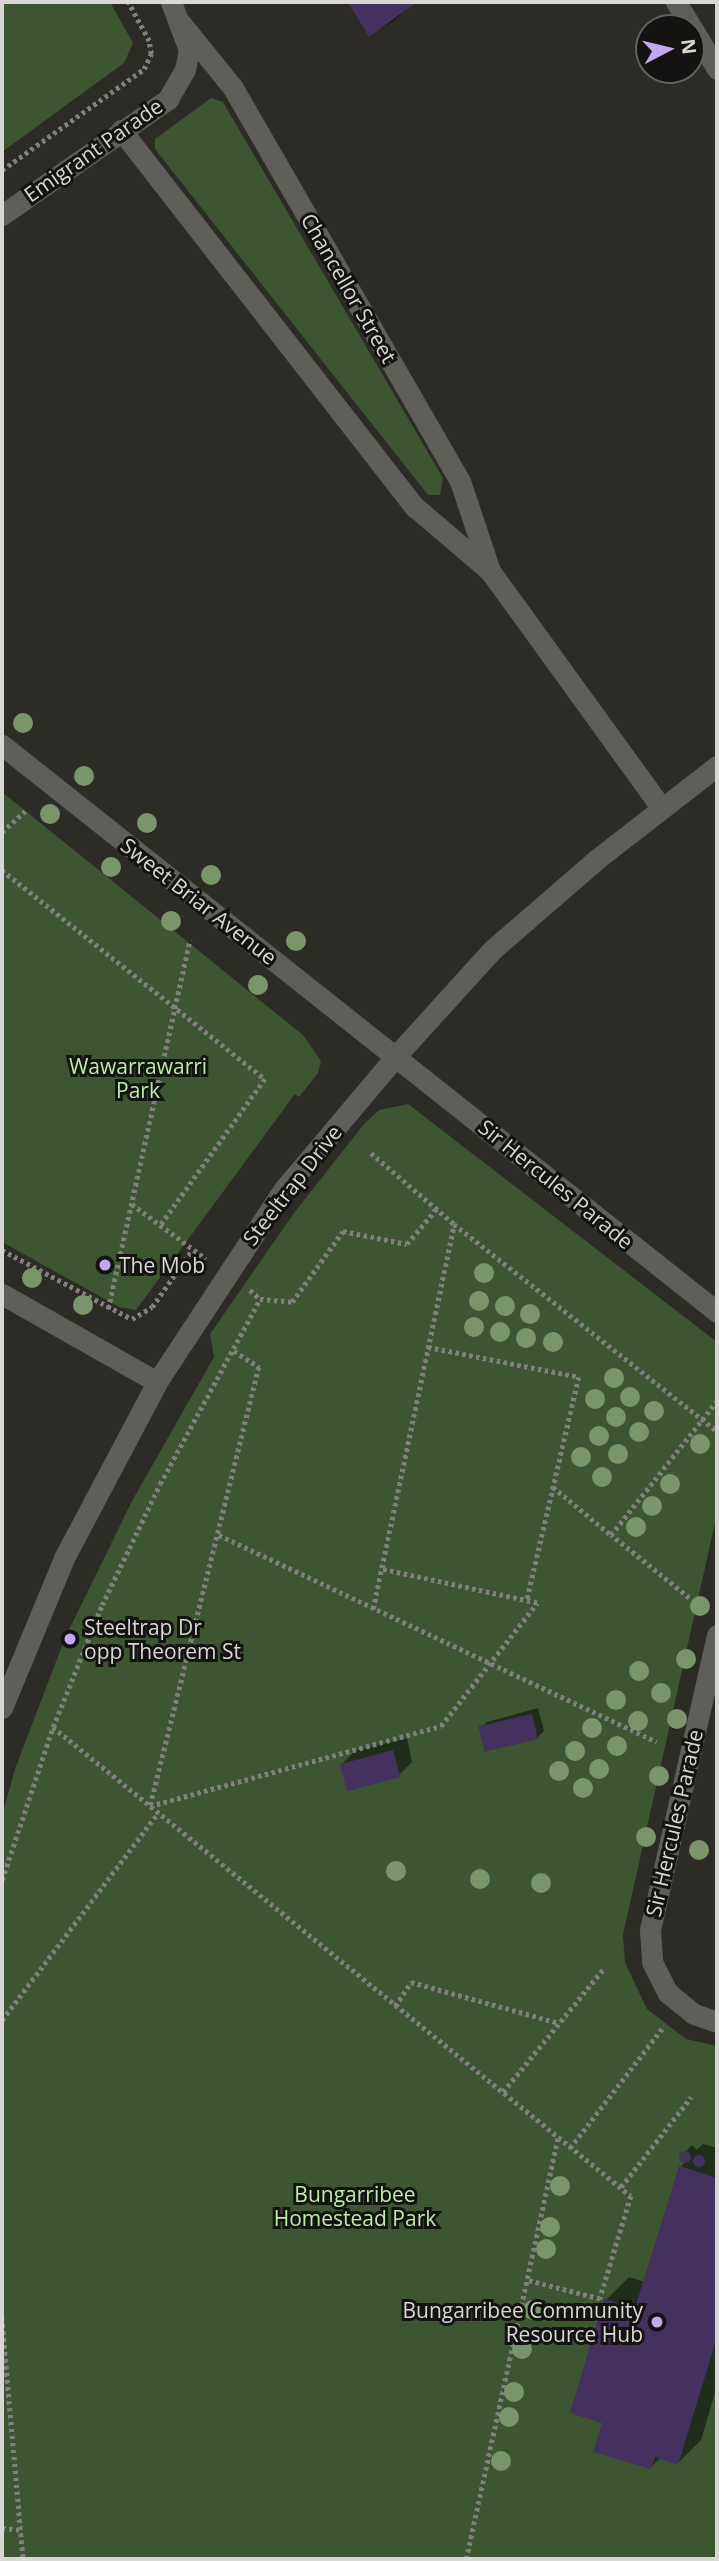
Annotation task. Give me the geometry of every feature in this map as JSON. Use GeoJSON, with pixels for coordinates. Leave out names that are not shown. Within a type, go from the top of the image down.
{"type":"FeatureCollection","features":[{"type":"Feature","properties":{"kind":"street"},"geometry":{"type":"LineString","coordinates":[[676,2],[717,69]]}},
{"type":"Feature","properties":{"kind":"street","name":"Emigrant Parade"},"geometry":{"type":"LineString","coordinates":[[2,215],[168,99],[177,86],[189,50],[175,11]]}},
{"type":"Feature","properties":{"kind":"street","name":"Chancellor Street"},"geometry":{"type":"LineString","coordinates":[[175,11],[233,88],[460,481],[489,571]]}},
{"type":"Feature","properties":{"kind":"street","name":"Chancellor Street"},"geometry":{"type":"LineString","coordinates":[[121,130],[415,506],[489,571],[661,807]]}},
{"type":"Feature","properties":{"kind":"street","name":"Sweet Briar Avenue"},"geometry":{"type":"LineString","coordinates":[[2,745],[395,1056]]}},
{"type":"Feature","properties":{"kind":"street","name":"Steeltrap Drive"},"geometry":{"type":"LineString","coordinates":[[2,1708],[64,1558],[157,1382],[284,1189],[395,1056],[492,950],[661,807],[717,766]]}},
{"type":"Feature","properties":{"kind":"street","name":"Sir Hercules Parade"},"geometry":{"type":"LineString","coordinates":[[395,1056],[717,1312]]}},
{"type":"Feature","properties":{"kind":"street"},"geometry":{"type":"LineString","coordinates":[[2,1294],[157,1382]]}},
{"type":"Feature","properties":{"kind":"street","name":"Sir Hercules Parade"},"geometry":{"type":"LineString","coordinates":[[717,1635],[650,1930],[652,1962],[659,1981],[680,2005],[717,2022]]}},
{"type":"Feature","properties":{"kind":"path"},"geometry":{"type":"LineString","coordinates":[[2,170],[144,69],[151,54],[149,41],[128,2]]}},
{"type":"Feature","properties":{"kind":"path"},"geometry":{"type":"LineString","coordinates":[[2,832],[24,811]]}},
{"type":"Feature","properties":{"kind":"path"},"geometry":{"type":"LineString","coordinates":[[2,870],[265,1079],[160,1226]]}},
{"type":"Feature","properties":{"kind":"path"},"geometry":{"type":"LineString","coordinates":[[108,1309],[190,940]]}},
{"type":"Feature","properties":{"kind":"path"},"geometry":{"type":"LineString","coordinates":[[370,1153],[454,1224],[717,1431]]}},
{"type":"Feature","properties":{"kind":"path"},"geometry":{"type":"LineString","coordinates":[[2,1250],[108,1309],[132,1319],[143,1315],[192,1250],[132,1204]]}},
{"type":"Feature","properties":{"kind":"path"},"geometry":{"type":"LineString","coordinates":[[2,1880],[53,1727],[130,1543],[260,1298],[292,1302],[343,1231],[407,1244],[437,1209]]}},
{"type":"Feature","properties":{"kind":"path"},"geometry":{"type":"LineString","coordinates":[[373,1609],[454,1224]]}},
{"type":"Feature","properties":{"kind":"path"},"geometry":{"type":"LineString","coordinates":[[428,1347],[579,1377],[527,1600]]}},
{"type":"Feature","properties":{"kind":"path"},"geometry":{"type":"LineString","coordinates":[[150,1805],[259,1367],[234,1351]]}},
{"type":"Feature","properties":{"kind":"path"},"geometry":{"type":"LineString","coordinates":[[611,1535],[717,1401]]}},
{"type":"Feature","properties":{"kind":"path"},"geometry":{"type":"LineString","coordinates":[[554,1487],[689,1598]]}},
{"type":"Feature","properties":{"kind":"path"},"geometry":{"type":"LineString","coordinates":[[219,1535],[656,1742]]}},
{"type":"Feature","properties":{"kind":"path"},"geometry":{"type":"LineString","coordinates":[[150,1805],[441,1726],[491,1666],[537,1603],[381,1569]]}},
{"type":"Feature","properties":{"kind":"path"},"geometry":{"type":"LineString","coordinates":[[53,1727],[631,2196],[600,2299],[527,2280]]}},
{"type":"Feature","properties":{"kind":"path"},"geometry":{"type":"LineString","coordinates":[[2,2020],[159,1813]]}},
{"type":"Feature","properties":{"kind":"path"},"geometry":{"type":"LineString","coordinates":[[503,2092],[604,1968]]}},
{"type":"Feature","properties":{"kind":"path"},"geometry":{"type":"LineString","coordinates":[[395,2006],[411,1982],[559,2023]]}},
{"type":"Feature","properties":{"kind":"path"},"geometry":{"type":"LineString","coordinates":[[570,2148],[680,2005]]}},
{"type":"Feature","properties":{"kind":"path"},"geometry":{"type":"LineString","coordinates":[[621,2188],[691,2097]]}},
{"type":"Feature","properties":{"kind":"path"},"geometry":{"type":"LineString","coordinates":[[466,2559],[558,2136]]}},
{"type":"Feature","properties":{"kind":"path"},"geometry":{"type":"LineString","coordinates":[[2,2318],[23,2559]]}},
{"type":"Feature","properties":{"kind":"path"},"geometry":{"type":"LineString","coordinates":[[2,2528],[20,2530]]}},
{"type":"Feature","properties":{"kind":"green space"},"geometry":{"type":"Polygon","coordinates":[[[2,2],[110,2],[133,43],[124,63],[2,152],[2,2]]]}},
{"type":"Feature","properties":{"kind":"green space"},"geometry":{"type":"Polygon","coordinates":[[[211,98],[223,102],[443,478],[440,495],[428,495],[155,149],[155,139],[211,98]]]}},
{"type":"Feature","properties":{"kind":"green space","name":"Wawarrawarri Park"},"geometry":{"type":"Polygon","coordinates":[[[2,792],[303,1035],[321,1061],[318,1073],[299,1097],[295,1094],[136,1310],[119,1307],[2,1242],[2,792]]]}},
{"type":"Feature","properties":{"kind":"green space","name":"Bungarribee Homestead Park"},"geometry":{"type":"Polygon","coordinates":[[[408,1104],[717,1342],[717,1514],[623,1935],[625,1963],[647,2009],[686,2039],[717,2046],[717,2559],[2,2559],[2,1816],[15,1769],[65,1638],[132,1501],[214,1357],[210,1334],[294,1213],[364,1124],[379,1110],[408,1104]]]}},
{"type":"Feature","properties":{"kind":"building"},"geometry":{"type":"Polygon","coordinates":[[[348,2],[417,2],[369,37],[348,2]]]}},
{"type":"Feature","properties":{"kind":"building"},"geometry":{"type":"Polygon","coordinates":[[[532,1714],[538,1739],[484,1752],[478,1726],[532,1714]]]}},
{"type":"Feature","properties":{"kind":"building"},"geometry":{"type":"Polygon","coordinates":[[[393,1750],[400,1777],[347,1791],[340,1764],[393,1750]]]}},
{"type":"Feature","properties":{"kind":"building"},"geometry":{"type":"Polygon","coordinates":[[[680,2152],[690,2152],[690,2162],[680,2162],[680,2152]]]}},
{"type":"Feature","properties":{"kind":"building"},"geometry":{"type":"Polygon","coordinates":[[[694,2156],[704,2156],[704,2166],[694,2166],[694,2156]]]}},
{"type":"Feature","properties":{"kind":"building","name":"Bungarribee Community Resource Hub"},"geometry":{"type":"Polygon","coordinates":[[[679,2166],[717,2178],[717,2337],[678,2465],[655,2457],[651,2469],[593,2452],[602,2423],[570,2413],[604,2299],[635,2308],[679,2166]]]}},
{"type":"Feature","properties":{"kind":"place","name":"The Mob"},"geometry":{"type":"Point","coordinates":[105,1265]}},
{"type":"Feature","properties":{"kind":"place","name":"Steeltrap Dr opp Theorem St"},"geometry":{"type":"Point","coordinates":[70,1639]}},
{"type":"Feature","properties":{"kind":"place","name":"Bungarribee Community Resource Hub"},"geometry":{"type":"Point","coordinates":[657,2322]}}]}
